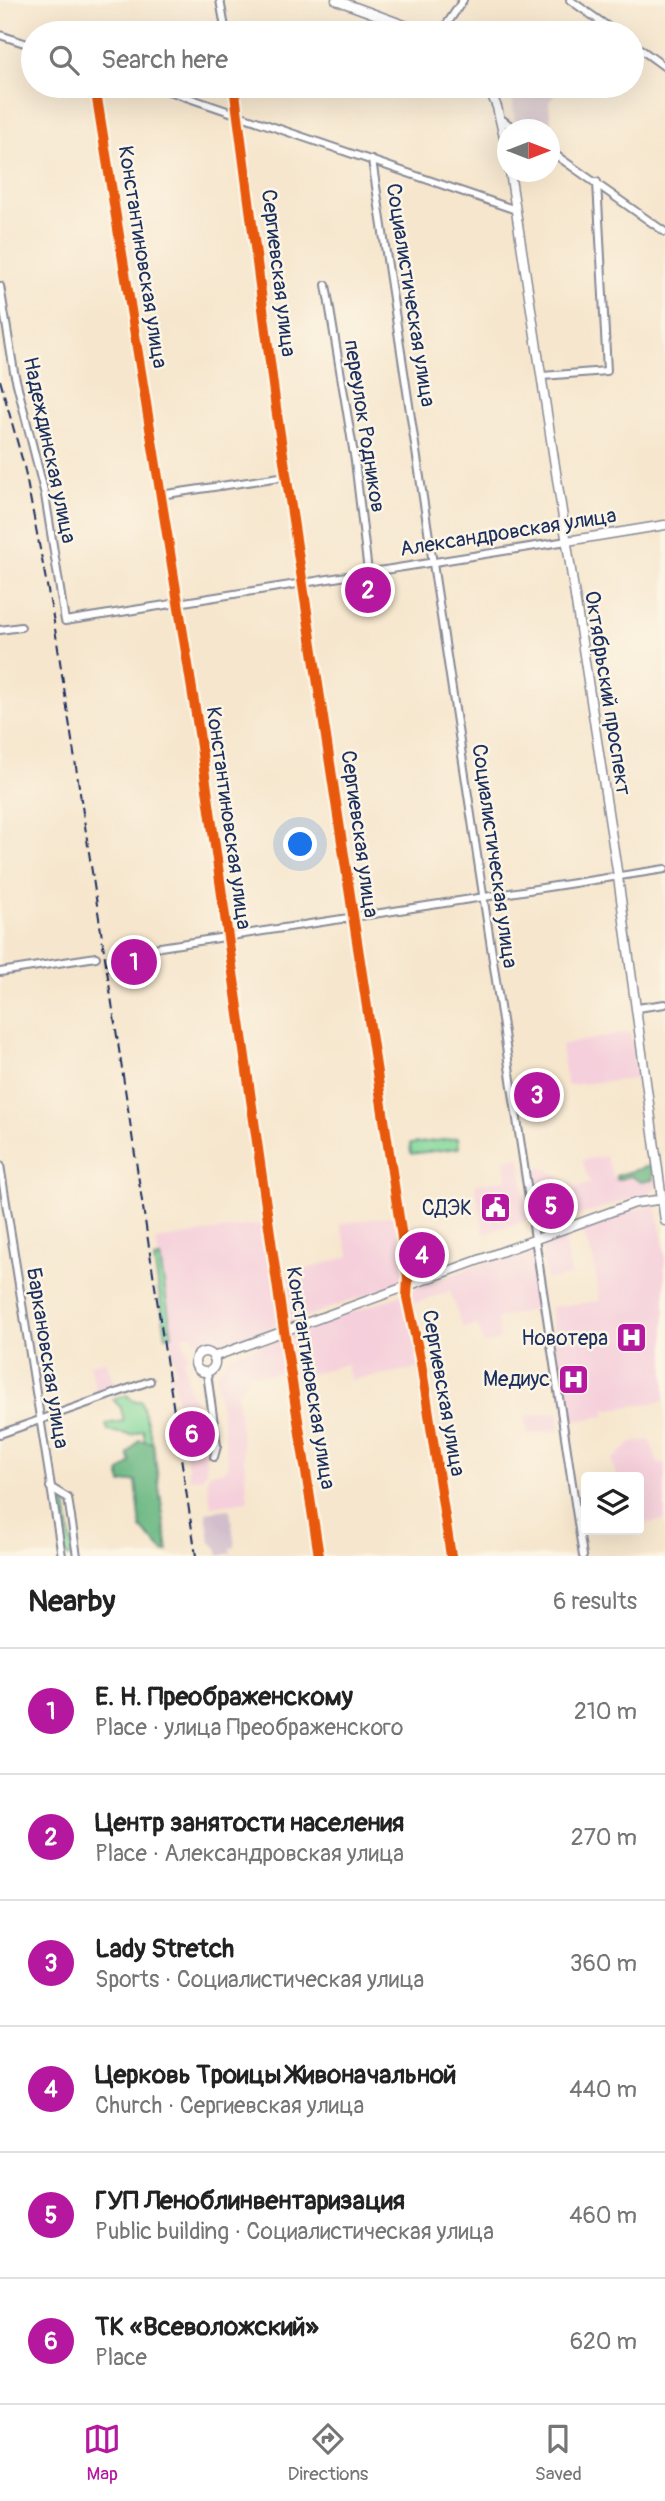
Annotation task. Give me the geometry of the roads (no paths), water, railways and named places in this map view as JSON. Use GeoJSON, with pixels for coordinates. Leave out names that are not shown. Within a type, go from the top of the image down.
{"type":"FeatureCollection","features":[{"type":"Feature","properties":{"kind":"street"},"geometry":{"type":"LineString","coordinates":[[220,0],[224,21]]}},
{"type":"Feature","properties":{"kind":"street"},"geometry":{"type":"LineString","coordinates":[[337,0],[394,21]]}},
{"type":"Feature","properties":{"kind":"street"},"geometry":{"type":"LineString","coordinates":[[449,21],[463,0]]}},
{"type":"Feature","properties":{"kind":"street"},"geometry":{"type":"LineString","coordinates":[[570,0],[600,21]]}},
{"type":"Feature","properties":{"kind":"street"},"geometry":{"type":"LineString","coordinates":[[0,35],[21,42]]}},
{"type":"Feature","properties":{"kind":"street"},"geometry":{"type":"LineString","coordinates":[[644,52],[665,67]]}},
{"type":"Feature","properties":{"kind":"street","name":"Константиновская улица"},"geometry":{"type":"LineString","coordinates":[[97,98],[160,495],[319,1556]]}},
{"type":"Feature","properties":{"kind":"street"},"geometry":{"type":"LineString","coordinates":[[189,98],[516,210]]}},
{"type":"Feature","properties":{"kind":"street","name":"Сергиевская улица"},"geometry":{"type":"LineString","coordinates":[[236,98],[287,476],[305,581],[408,1286],[407,1297],[421,1363],[452,1556]]}},
{"type":"Feature","properties":{"kind":"street"},"geometry":{"type":"LineString","coordinates":[[492,98],[500,118]]}},
{"type":"Feature","properties":{"kind":"street"},"geometry":{"type":"LineString","coordinates":[[560,158],[665,232]]}},
{"type":"Feature","properties":{"kind":"street","name":"Социалистическая улица"},"geometry":{"type":"LineString","coordinates":[[372,160],[583,1556]]}},
{"type":"Feature","properties":{"kind":"street","name":"Октябрьский проспект"},"geometry":{"type":"LineString","coordinates":[[512,182],[618,877],[665,1221]]}},
{"type":"Feature","properties":{"kind":"street"},"geometry":{"type":"LineString","coordinates":[[542,376],[607,372],[597,182]]}},
{"type":"Feature","properties":{"kind":"street","name":"переулок Родников"},"geometry":{"type":"LineString","coordinates":[[326,285],[355,461],[368,572]]}},
{"type":"Feature","properties":{"kind":"street","name":"Надеждинская улица"},"geometry":{"type":"LineString","coordinates":[[0,286],[14,372],[45,495],[65,621]]}},
{"type":"Feature","properties":{"kind":"street"},"geometry":{"type":"LineString","coordinates":[[160,495],[287,476]]}},
{"type":"Feature","properties":{"kind":"street","name":"Александровская улица"},"geometry":{"type":"LineString","coordinates":[[65,621],[665,525]]}},
{"type":"Feature","properties":{"kind":"street"},"geometry":{"type":"LineString","coordinates":[[0,630],[21,627]]}},
{"type":"Feature","properties":{"kind":"street"},"geometry":{"type":"LineString","coordinates":[[115,954],[665,869]]}},
{"type":"Feature","properties":{"kind":"street"},"geometry":{"type":"LineString","coordinates":[[0,972],[96,957]]}},
{"type":"Feature","properties":{"kind":"street"},"geometry":{"type":"LineString","coordinates":[[637,1008],[665,1004]]}},
{"type":"Feature","properties":{"kind":"street","name":"Баркановская улица"},"geometry":{"type":"LineString","coordinates":[[0,1165],[62,1556]]}},
{"type":"Feature","properties":{"kind":"street"},"geometry":{"type":"LineString","coordinates":[[213,1357],[635,1203],[664,1199]]}},
{"type":"Feature","properties":{"kind":"street"},"geometry":{"type":"LineString","coordinates":[[207,1373],[198,1370],[195,1358],[203,1351],[213,1357]]}},
{"type":"Feature","properties":{"kind":"street"},"geometry":{"type":"LineString","coordinates":[[207,1373],[214,1368],[213,1357]]}},
{"type":"Feature","properties":{"kind":"street"},"geometry":{"type":"LineString","coordinates":[[207,1373],[217,1446],[214,1457]]}},
{"type":"Feature","properties":{"kind":"street"},"geometry":{"type":"LineString","coordinates":[[0,1434],[150,1381]]}},
{"type":"Feature","properties":{"kind":"street"},"geometry":{"type":"LineString","coordinates":[[50,1487],[68,1498],[77,1556]]}},
{"type":"Feature","properties":{"kind":"railway"},"geometry":{"type":"LineString","coordinates":[[0,380],[24,466],[54,622],[196,1556]]}},
{"type":"Feature","properties":{"kind":"place","name":"Центр занятости населения"},"geometry":{"type":"Point","coordinates":[368,590]}},
{"type":"Feature","properties":{"kind":"place","name":"Е. Н. Преображенскому"},"geometry":{"type":"Point","coordinates":[134,962]}},
{"type":"Feature","properties":{"kind":"place","name":"Lady Stretch"},"geometry":{"type":"Point","coordinates":[537,1095]}},
{"type":"Feature","properties":{"kind":"place","name":"ГУП Леноблинвентаризация"},"geometry":{"type":"Point","coordinates":[551,1206]}},
{"type":"Feature","properties":{"kind":"place","name":"СДЭК"},"geometry":{"type":"Point","coordinates":[495,1208]}},
{"type":"Feature","properties":{"kind":"place","name":"Церковь Троицы Живоначальной"},"geometry":{"type":"Point","coordinates":[422,1255]}},
{"type":"Feature","properties":{"kind":"place","name":"Новотера"},"geometry":{"type":"Point","coordinates":[631,1338]}},
{"type":"Feature","properties":{"kind":"place","name":"Медиус"},"geometry":{"type":"Point","coordinates":[573,1379]}},
{"type":"Feature","properties":{"kind":"place","name":"ТК «Всеволожский»"},"geometry":{"type":"Point","coordinates":[192,1434]}}]}
